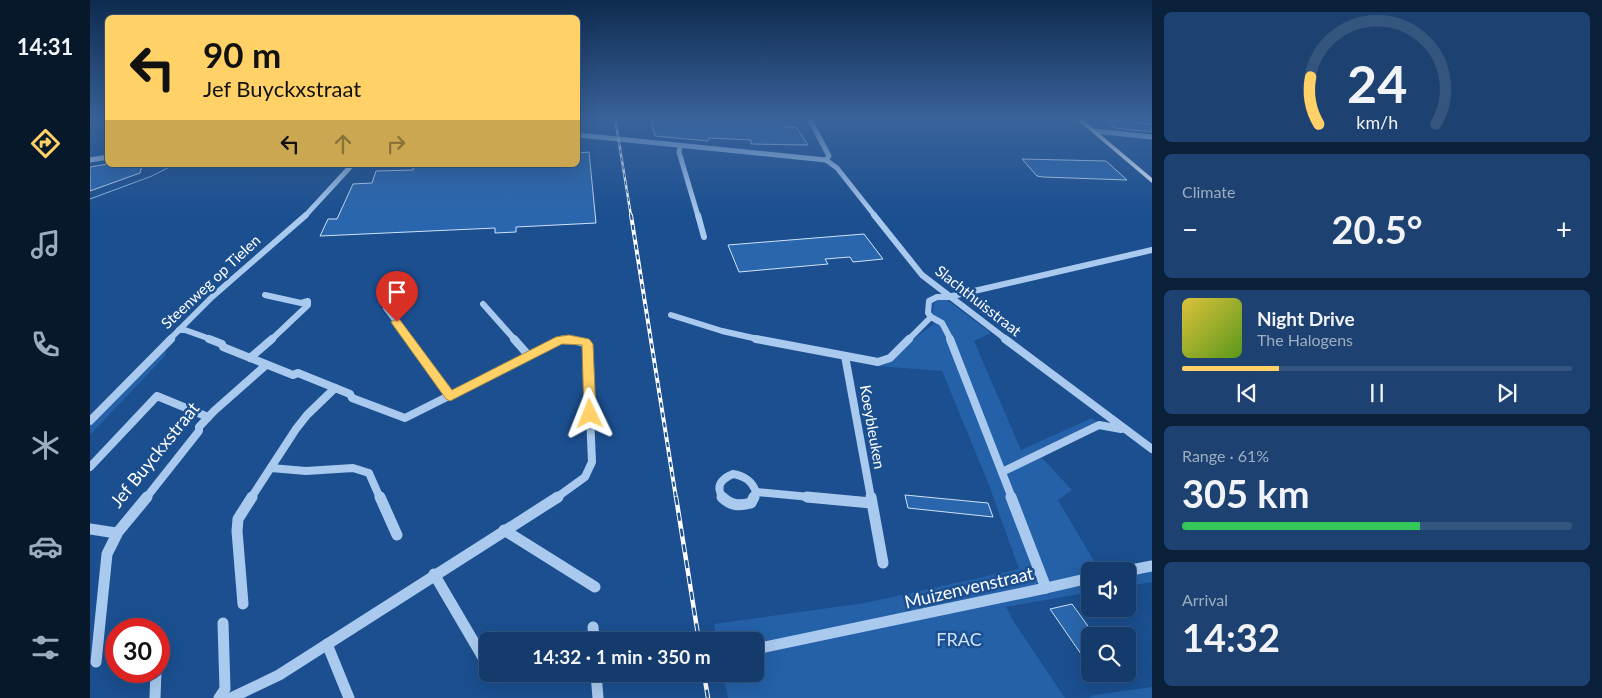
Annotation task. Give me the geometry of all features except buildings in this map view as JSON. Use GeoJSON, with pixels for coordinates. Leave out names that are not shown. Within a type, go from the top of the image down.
{"type":"FeatureCollection","features":[{"type":"Feature","properties":{"kind":"main road"},"geometry":{"type":"LineString","coordinates":[[1118,151],[1152,180]]}},
{"type":"Feature","properties":{"kind":"street"},"geometry":{"type":"LineString","coordinates":[[679,151],[704,237]]}},
{"type":"Feature","properties":{"kind":"street"},"geometry":{"type":"LineString","coordinates":[[728,151],[826,160],[829,156],[826,151]]}},
{"type":"Feature","properties":{"kind":"street"},"geometry":{"type":"LineString","coordinates":[[90,160],[105,158]]}},
{"type":"Feature","properties":{"kind":"street","name":"Slachthuisstraat"},"geometry":{"type":"LineString","coordinates":[[826,160],[837,168],[922,275],[948,297],[1152,450]]}},
{"type":"Feature","properties":{"kind":"street","name":"Steenweg op Tielen"},"geometry":{"type":"LineString","coordinates":[[90,420],[179,330],[245,267],[302,219],[350,167]]}},
{"type":"Feature","properties":{"kind":"street"},"geometry":{"type":"LineString","coordinates":[[671,315],[704,327],[748,338],[878,362],[890,358],[931,317],[928,313],[929,301],[937,297],[948,297],[1152,250]]}},
{"type":"Feature","properties":{"kind":"street"},"geometry":{"type":"LineString","coordinates":[[250,358],[308,306],[308,301],[301,303],[265,295]]}},
{"type":"Feature","properties":{"kind":"street"},"geometry":{"type":"LineString","coordinates":[[483,304],[529,356]]}},
{"type":"Feature","properties":{"kind":"street"},"geometry":{"type":"LineString","coordinates":[[386,308],[450,396]]}},
{"type":"Feature","properties":{"kind":"street","name":"Muizenvenstraat"},"geometry":{"type":"LineString","coordinates":[[764,647],[866,628],[1046,588],[954,346],[942,323],[931,317]]}},
{"type":"Feature","properties":{"kind":"street"},"geometry":{"type":"LineString","coordinates":[[179,330],[185,330],[222,344],[222,347],[266,365],[293,375],[298,374],[335,388],[350,394],[352,398],[405,418],[563,339],[585,342],[587,344],[592,462],[585,477],[575,486],[434,574],[279,675],[231,698]]}},
{"type":"Feature","properties":{"kind":"street","name":"Koeybleuken"},"geometry":{"type":"LineString","coordinates":[[845,356],[883,563]]}},
{"type":"Feature","properties":{"kind":"street","name":"Jef Buyckxstraat"},"geometry":{"type":"LineString","coordinates":[[96,662],[94,648],[108,554],[116,533],[143,502],[208,417],[266,365]]}},
{"type":"Feature","properties":{"kind":"street"},"geometry":{"type":"LineString","coordinates":[[243,604],[237,531],[238,519],[307,415],[335,388]]}},
{"type":"Feature","properties":{"kind":"street"},"geometry":{"type":"LineString","coordinates":[[90,467],[157,396],[208,417]]}},
{"type":"Feature","properties":{"kind":"street"},"geometry":{"type":"LineString","coordinates":[[1099,409],[1099,425]]}},
{"type":"Feature","properties":{"kind":"street"},"geometry":{"type":"LineString","coordinates":[[1002,472],[1099,425],[1126,430]]}},
{"type":"Feature","properties":{"kind":"street"},"geometry":{"type":"LineString","coordinates":[[272,468],[306,471],[352,468],[369,473],[397,535]]}},
{"type":"Feature","properties":{"kind":"street"},"geometry":{"type":"LineString","coordinates":[[756,492],[871,503]]}},
{"type":"Feature","properties":{"kind":"street"},"geometry":{"type":"LineString","coordinates":[[90,529],[116,533]]}},
{"type":"Feature","properties":{"kind":"street"},"geometry":{"type":"LineString","coordinates":[[504,530],[595,587]]}},
{"type":"Feature","properties":{"kind":"street"},"geometry":{"type":"LineString","coordinates":[[1136,569],[1152,566]]}},
{"type":"Feature","properties":{"kind":"street"},"geometry":{"type":"LineString","coordinates":[[434,574],[479,651]]}},
{"type":"Feature","properties":{"kind":"street"},"geometry":{"type":"LineString","coordinates":[[1046,588],[1081,580]]}},
{"type":"Feature","properties":{"kind":"street"},"geometry":{"type":"LineString","coordinates":[[219,698],[224,689],[223,623]]}},
{"type":"Feature","properties":{"kind":"street"},"geometry":{"type":"LineString","coordinates":[[594,627],[594,632]]}},
{"type":"Feature","properties":{"kind":"street"},"geometry":{"type":"LineString","coordinates":[[327,644],[349,698]]}},
{"type":"Feature","properties":{"kind":"street"},"geometry":{"type":"LineString","coordinates":[[597,682],[598,698]]}},
{"type":"Feature","properties":{"kind":"street"},"geometry":{"type":"LineString","coordinates":[[155,698],[156,683]]}},
{"type":"Feature","properties":{"kind":"green space","name":"FRAC"},"geometry":{"type":"Polygon","coordinates":[[[938,300],[947,300],[991,333],[974,341],[1021,450],[1092,418],[1102,426],[1042,458],[1072,490],[1058,500],[1095,562],[1081,562],[1081,594],[1006,607],[1065,698],[728,698],[725,682],[764,682],[764,632],[715,632],[714,624],[865,603],[1019,569],[989,485],[942,371],[878,366],[935,323],[931,320],[934,304],[938,300]]]}},
{"type":"Feature","properties":{"kind":"green space"},"geometry":{"type":"Polygon","coordinates":[[[167,346],[165,356],[90,435],[90,425],[167,346]]]}},
{"type":"Feature","properties":{"kind":"green space"},"geometry":{"type":"Polygon","coordinates":[[[1152,569],[1152,582],[1136,585],[1136,572],[1152,569]]]}},
{"type":"Feature","properties":{"kind":"green space"},"geometry":{"type":"Polygon","coordinates":[[[1152,687],[1152,698],[1087,698],[1094,695],[1152,687]]]}},
{"type":"Feature","properties":{"kind":"waterway"},"geometry":{"type":"LineString","coordinates":[[90,199],[152,176],[169,167]]}},
{"type":"Feature","properties":{"kind":"railway"},"geometry":{"type":"LineString","coordinates":[[620,151],[631,216]]}},
{"type":"Feature","properties":{"kind":"railway"},"geometry":{"type":"LineString","coordinates":[[631,215],[676,498]]}},
{"type":"Feature","properties":{"kind":"railway"},"geometry":{"type":"LineString","coordinates":[[676,497],[698,632]]}},
{"type":"Feature","properties":{"kind":"railway"},"geometry":{"type":"LineString","coordinates":[[705,682],[708,698]]}},
{"type":"Feature","properties":{"kind":"route"},"geometry":{"type":"LineString","coordinates":[[397,322],[450,396],[560,340],[569,339],[585,342],[587,344],[590,414]]}}]}
